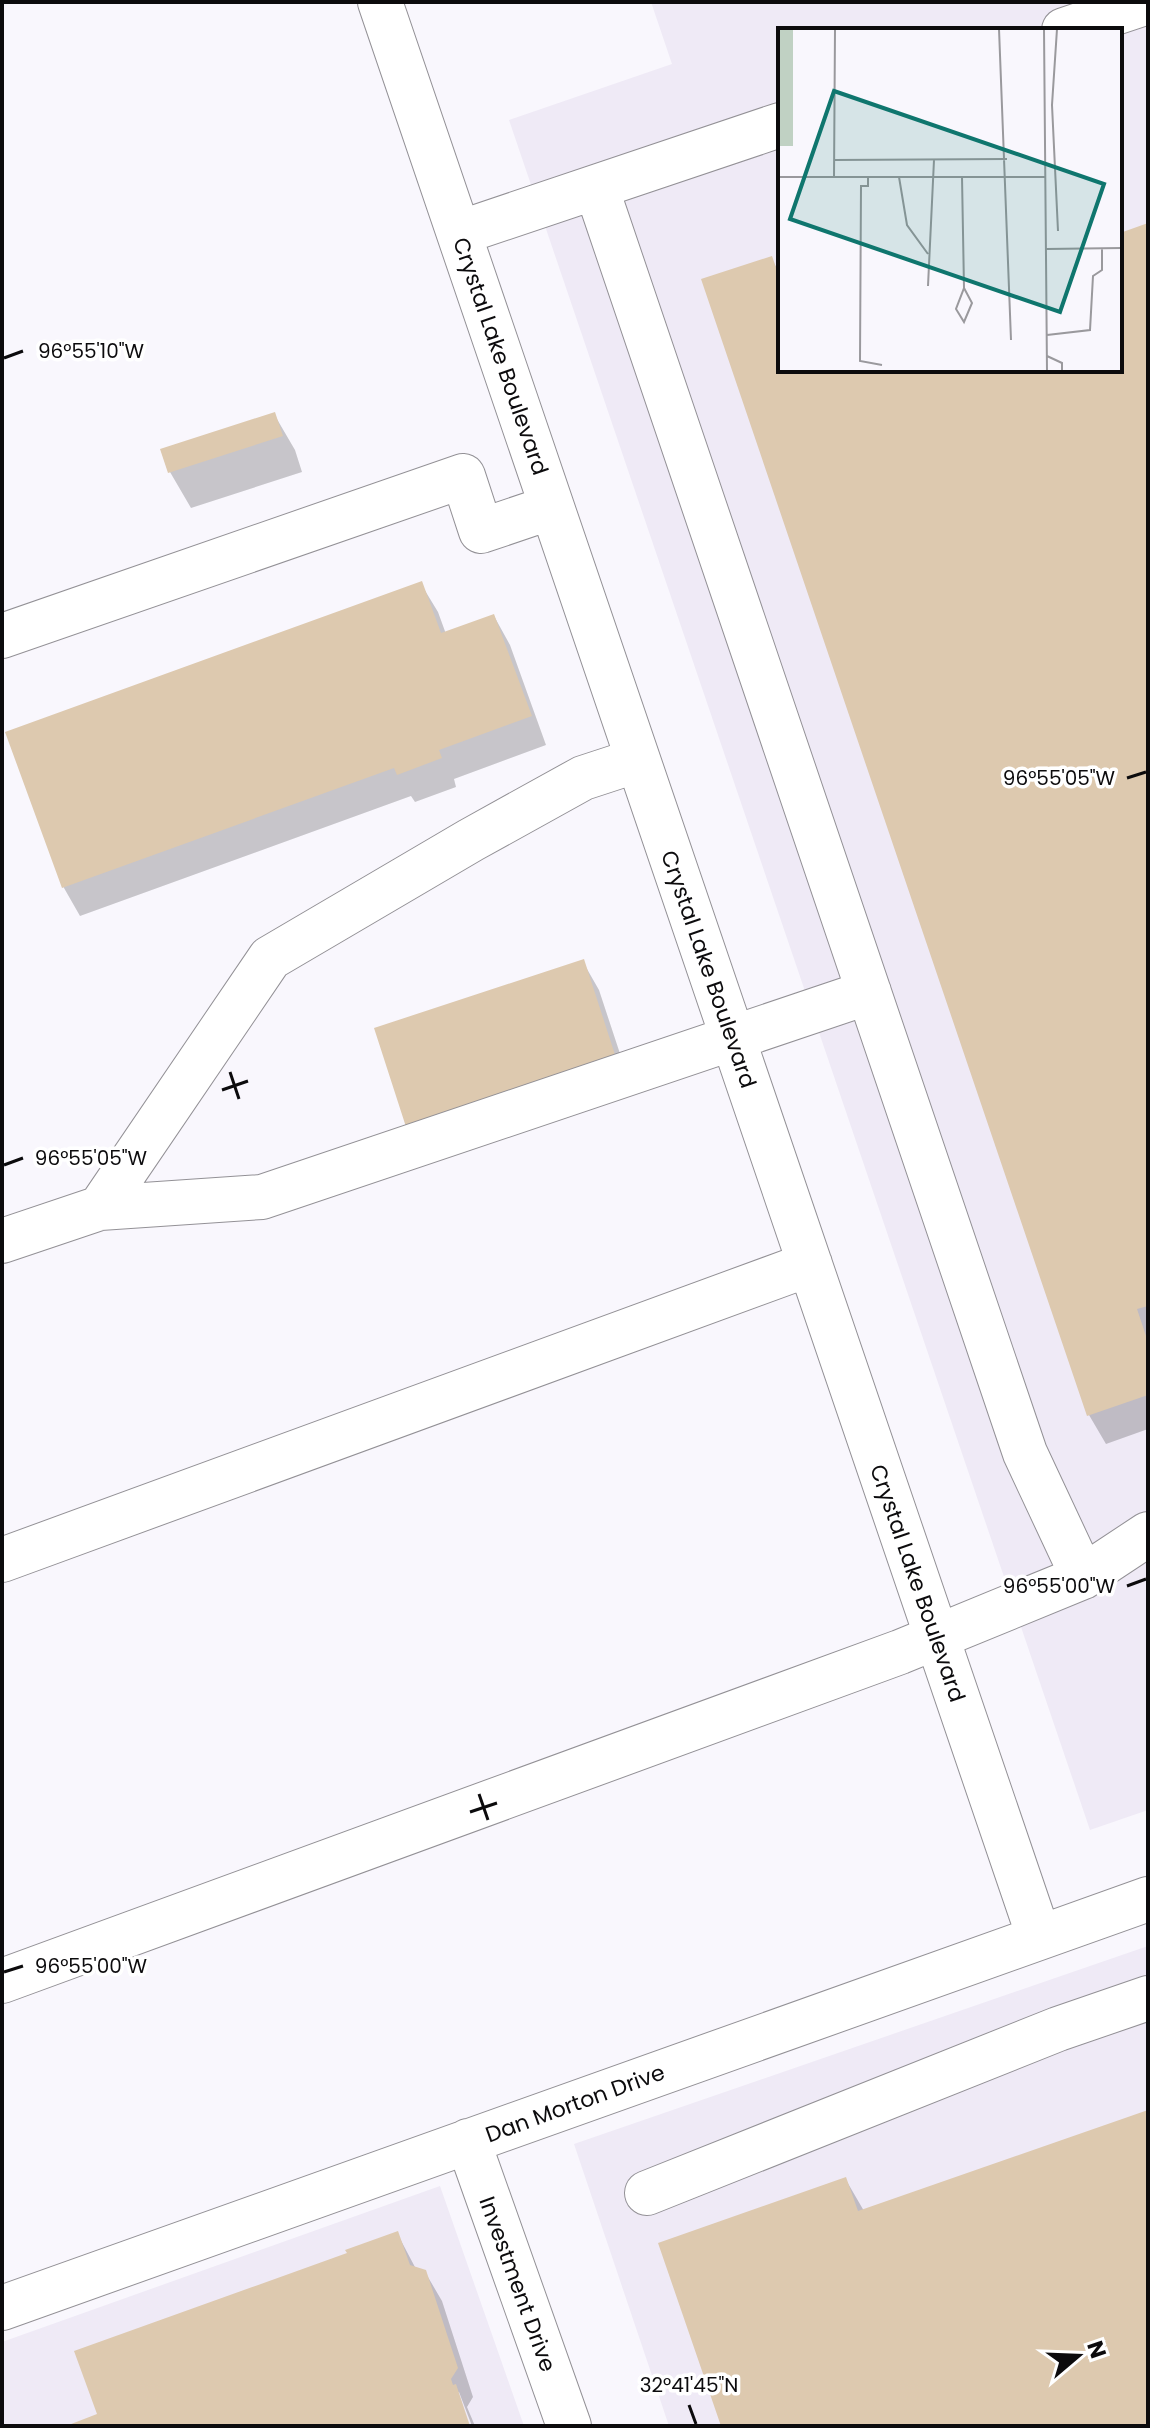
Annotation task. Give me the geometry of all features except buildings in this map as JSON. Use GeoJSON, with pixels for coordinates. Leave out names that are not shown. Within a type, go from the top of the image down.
{"type":"FeatureCollection","features":[{"type":"Feature","properties":{"kind":"street","name":"Crystal Lake Boulevard"},"geometry":{"type":"LineString","coordinates":[[380,2],[1039,1937]]}},
{"type":"Feature","properties":{"kind":"street"},"geometry":{"type":"LineString","coordinates":[[1070,28],[1148,2]]}},
{"type":"Feature","properties":{"kind":"street"},"geometry":{"type":"LineString","coordinates":[[459,233],[778,126]]}},
{"type":"Feature","properties":{"kind":"street"},"geometry":{"type":"LineString","coordinates":[[596,187],[1025,1453],[1083,1577]]}},
{"type":"Feature","properties":{"kind":"street"},"geometry":{"type":"LineString","coordinates":[[2,636],[463,476],[481,531],[552,507]]}},
{"type":"Feature","properties":{"kind":"street"},"geometry":{"type":"LineString","coordinates":[[100,1208],[270,958],[583,778],[638,760]]}},
{"type":"Feature","properties":{"kind":"street"},"geometry":{"type":"LineString","coordinates":[[2,1241],[100,1208],[262,1197],[869,992]]}},
{"type":"Feature","properties":{"kind":"street"},"geometry":{"type":"LineString","coordinates":[[2,1560],[810,1264]]}},
{"type":"Feature","properties":{"kind":"street"},"geometry":{"type":"LineString","coordinates":[[2,1981],[937,1637],[1083,1577],[1148,1534]]}},
{"type":"Feature","properties":{"kind":"street","name":"Dan Morton Drive"},"geometry":{"type":"LineString","coordinates":[[2,2308],[1148,1899]]}},
{"type":"Feature","properties":{"kind":"street"},"geometry":{"type":"LineString","coordinates":[[647,2193],[1058,2029],[1148,1998]]}},
{"type":"Feature","properties":{"kind":"street","name":"Investment Drive"},"geometry":{"type":"LineString","coordinates":[[468,2141],[569,2426]]}},
{"type":"Feature","properties":{"kind":"shaded area"},"geometry":{"type":"Polygon","coordinates":[[[651,2],[1148,2],[1148,1810],[1090,1830],[509,120],[672,64],[651,2]]]}},
{"type":"Feature","properties":{"kind":"shaded area"},"geometry":{"type":"Polygon","coordinates":[[[1148,1946],[1148,2426],[669,2426],[574,2144],[1148,1946]]]}},
{"type":"Feature","properties":{"kind":"shaded area"},"geometry":{"type":"Polygon","coordinates":[[[440,2186],[524,2426],[2,2426],[2,2342],[440,2186]]]}}]}
